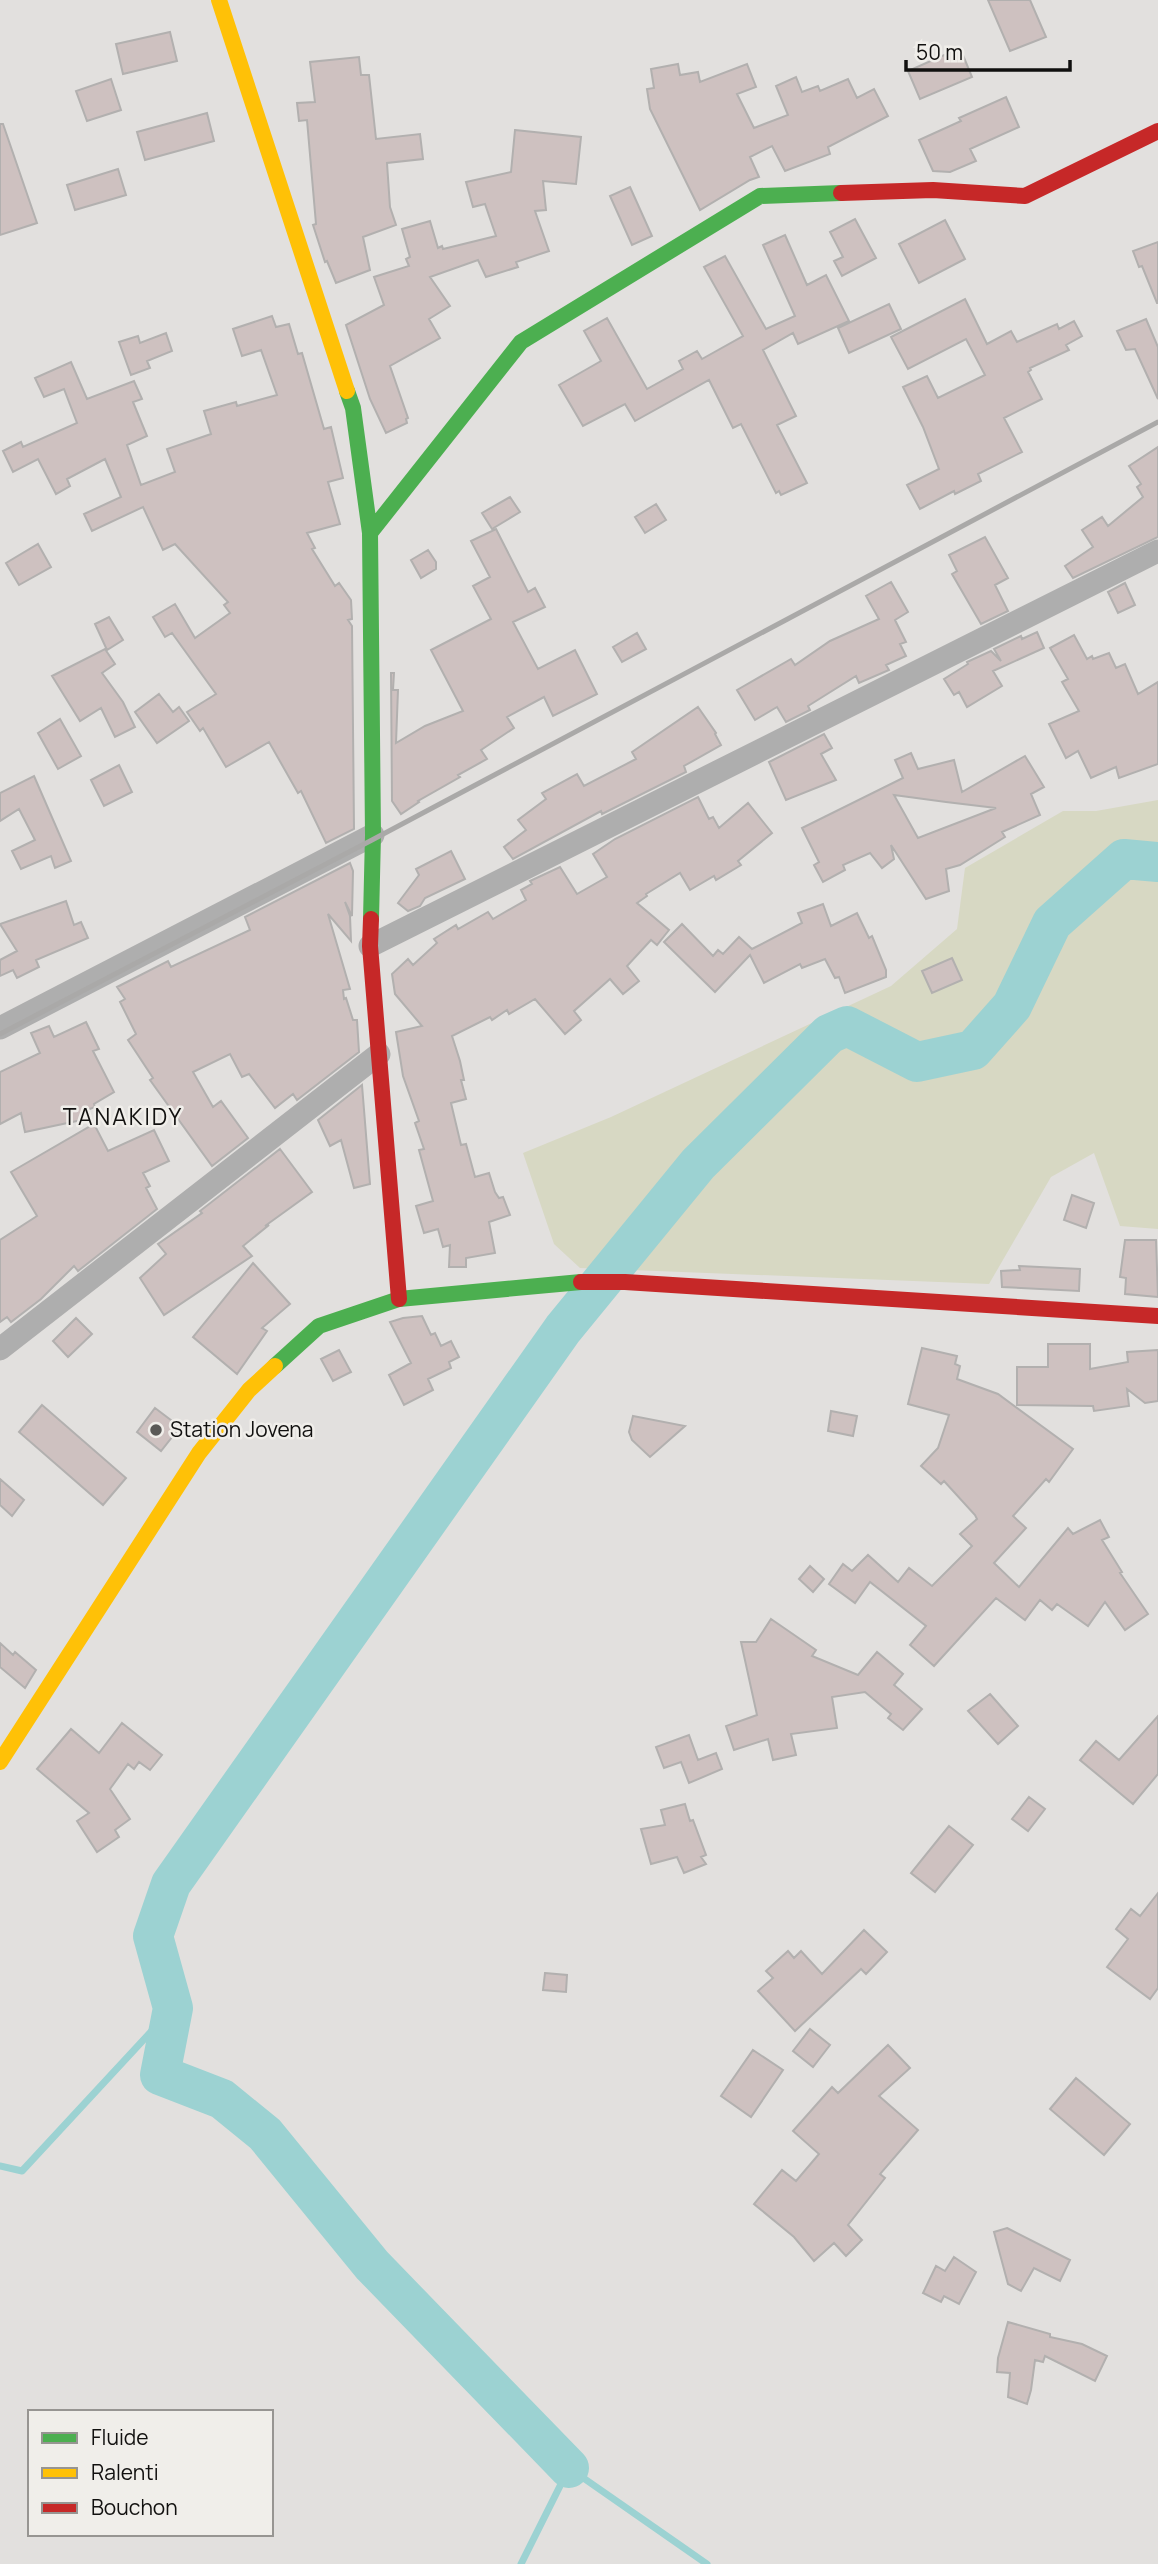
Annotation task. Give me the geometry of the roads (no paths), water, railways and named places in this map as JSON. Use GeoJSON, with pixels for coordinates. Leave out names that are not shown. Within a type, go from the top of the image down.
{"type":"FeatureCollection","features":[{"type":"Feature","properties":{"kind":"street"},"geometry":{"type":"LineString","coordinates":[[219,0],[353,408],[370,533],[373,835],[370,946],[399,1299]]}},
{"type":"Feature","properties":{"kind":"street"},"geometry":{"type":"LineString","coordinates":[[370,533],[521,342],[760,196],[933,190],[1025,196],[1158,131]]}},
{"type":"Feature","properties":{"kind":"street"},"geometry":{"type":"LineString","coordinates":[[370,946],[1158,551]]}},
{"type":"Feature","properties":{"kind":"street"},"geometry":{"type":"LineString","coordinates":[[0,1027],[373,835]]}},
{"type":"Feature","properties":{"kind":"street"},"geometry":{"type":"LineString","coordinates":[[0,1349],[379,1054]]}},
{"type":"Feature","properties":{"kind":"street"},"geometry":{"type":"LineString","coordinates":[[0,1762],[199,1453],[249,1390],[319,1326],[399,1299],[581,1282],[625,1282],[1158,1316]]}},
{"type":"Feature","properties":{"kind":"waterway"},"geometry":{"type":"LineString","coordinates":[[569,2468],[372,2265],[265,2134],[222,2099],[160,2075],[173,2008],[153,1936],[171,1884],[563,1329],[698,1164],[829,1034],[847,1026],[917,1062],[973,1050],[1012,1006],[1052,923],[1124,859],[1158,862]]}},
{"type":"Feature","properties":{"kind":"waterway"},"geometry":{"type":"LineString","coordinates":[[0,2166],[22,2171],[173,2008]]}},
{"type":"Feature","properties":{"kind":"waterway"},"geometry":{"type":"LineString","coordinates":[[521,2564],[569,2468],[707,2564]]}},
{"type":"Feature","properties":{"kind":"railway"},"geometry":{"type":"LineString","coordinates":[[0,1034],[372,840],[1158,422]]}},
{"type":"Feature","properties":{"kind":"place","name":"Station Jovena"},"geometry":{"type":"Point","coordinates":[156,1430]}},
{"type":"Feature","properties":{"kind":"district","name":"TANAKIDY"},"geometry":{"type":"Point","coordinates":[123,1117]}}]}
